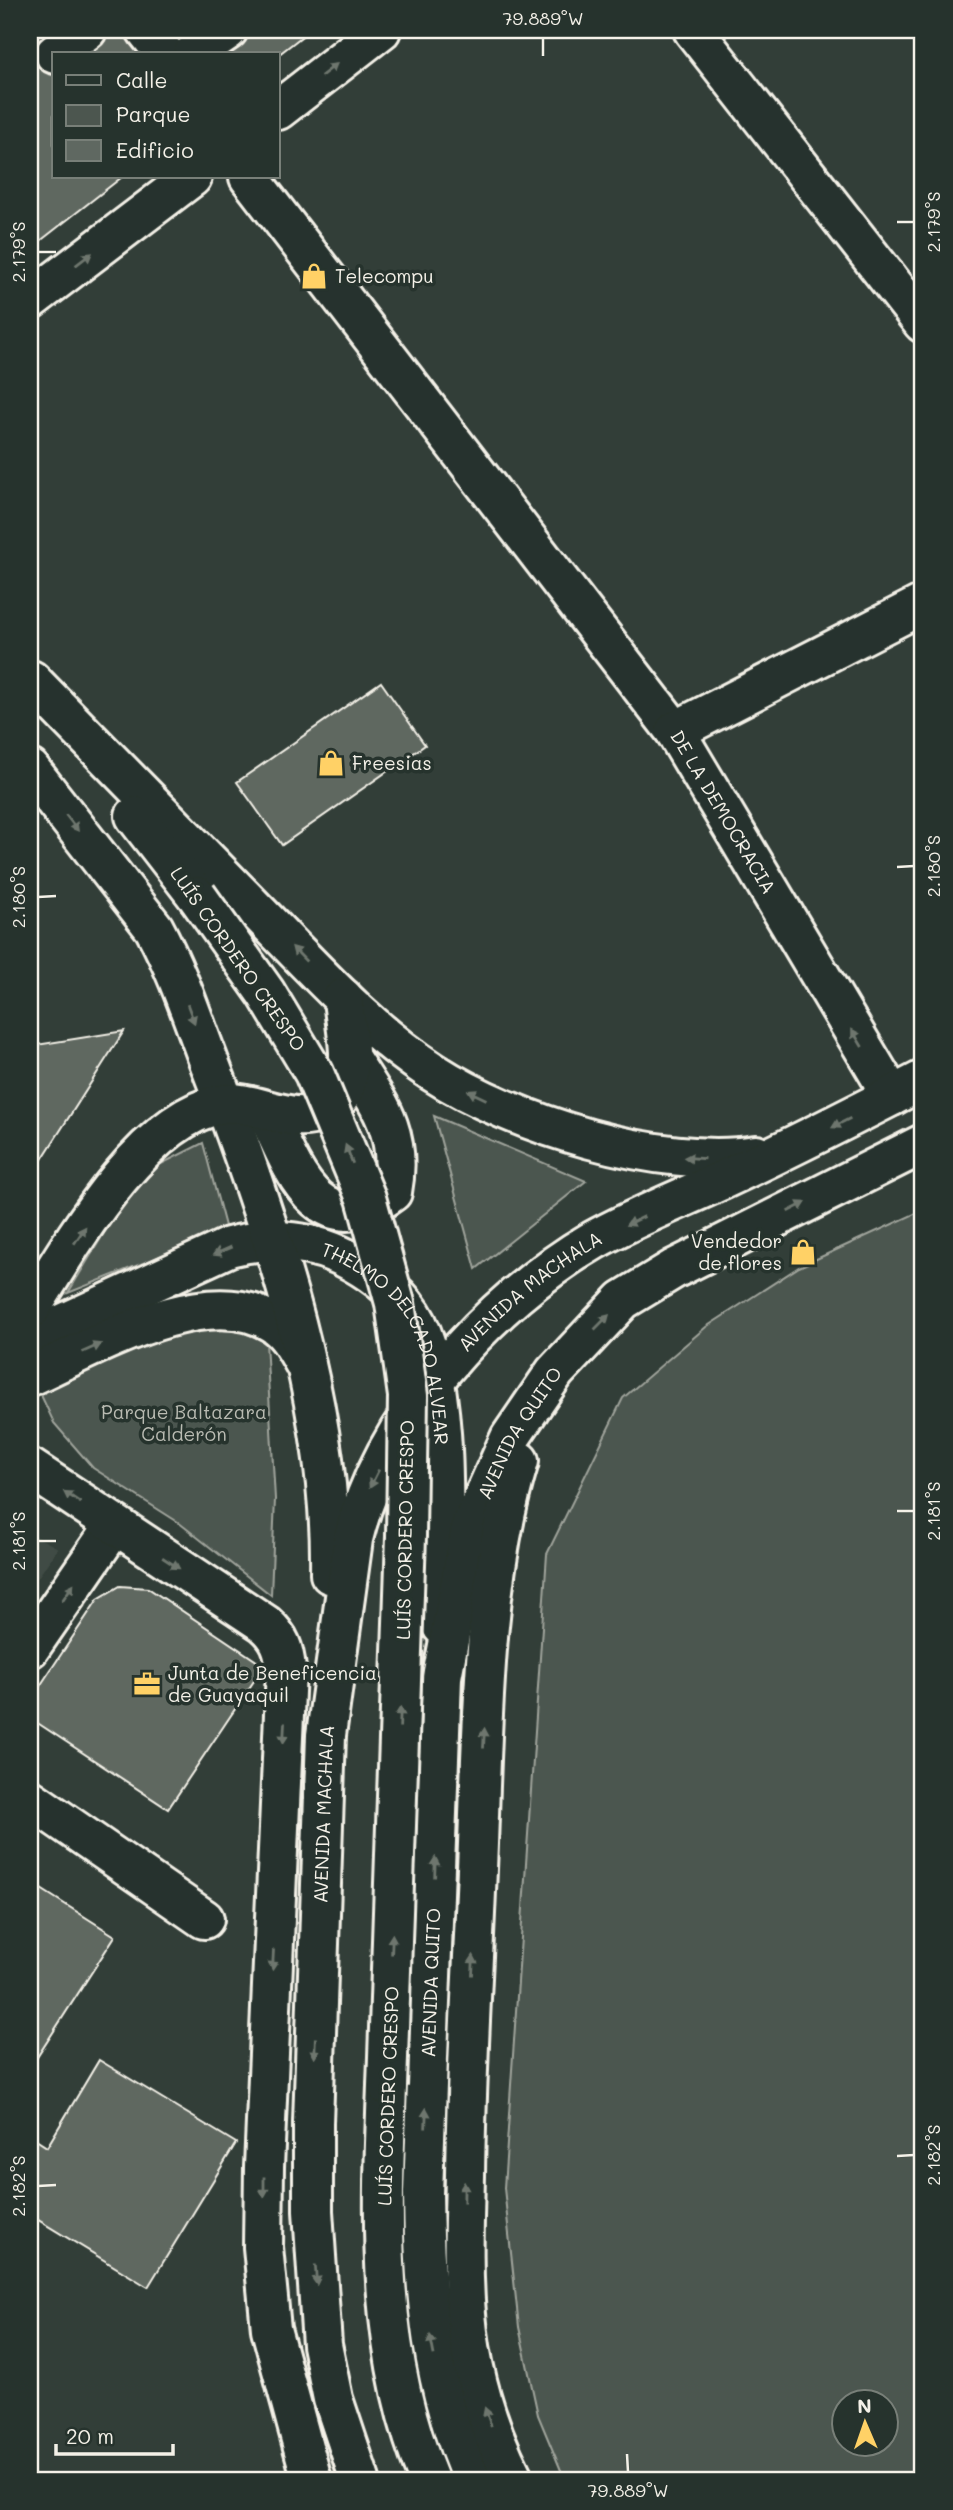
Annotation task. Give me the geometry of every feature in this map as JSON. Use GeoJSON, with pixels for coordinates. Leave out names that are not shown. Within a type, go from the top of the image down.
{"type":"FeatureCollection","features":[{"type":"Feature","properties":{"kind":"main road"},"geometry":{"type":"LineString","coordinates":[[44,55],[87,30]]}},
{"type":"Feature","properties":{"kind":"main road"},"geometry":{"type":"LineString","coordinates":[[146,30],[163,52]]}},
{"type":"Feature","properties":{"kind":"main road"},"geometry":{"type":"LineString","coordinates":[[196,52],[228,30]]}},
{"type":"Feature","properties":{"kind":"main road"},"geometry":{"type":"LineString","coordinates":[[280,108],[381,30]]}},
{"type":"Feature","properties":{"kind":"main road"},"geometry":{"type":"LineString","coordinates":[[694,30],[923,323]]}},
{"type":"Feature","properties":{"kind":"main road"},"geometry":{"type":"LineString","coordinates":[[30,300],[191,178]]}},
{"type":"Feature","properties":{"kind":"main road"},"geometry":{"type":"LineString","coordinates":[[251,178],[675,731]]}},
{"type":"Feature","properties":{"kind":"main road","name":"DE LA DEMOCRACIA"},"geometry":{"type":"LineString","coordinates":[[908,1088],[675,731],[923,604]]}},
{"type":"Feature","properties":{"kind":"main road"},"geometry":{"type":"LineString","coordinates":[[30,679],[343,998],[433,1072],[538,1122],[644,1151],[694,1159],[733,1159],[786,1150]]}},
{"type":"Feature","properties":{"kind":"main road","name":"LUÍS CORDERO CRESPO"},"geometry":{"type":"LineString","coordinates":[[30,679],[197,896],[266,993],[314,1073],[366,1198],[395,1303],[408,1396],[406,1536],[383,2194],[388,2322],[401,2393],[416,2450],[429,2480]]}},
{"type":"Feature","properties":{"kind":"main road"},"geometry":{"type":"LineString","coordinates":[[30,769],[154,928],[167,953],[225,1104],[271,1240],[306,1366],[324,1475],[331,1538],[326,1735]]}},
{"type":"Feature","properties":{"kind":"main road"},"geometry":{"type":"LineString","coordinates":[[30,1310],[132,1162],[180,1122],[225,1104],[302,1115],[335,1102],[346,1086],[349,1057],[343,998]]}},
{"type":"Feature","properties":{"kind":"main road"},"geometry":{"type":"LineString","coordinates":[[266,1111],[296,1171],[311,1195],[326,1208],[366,1209],[378,1202],[392,1192],[396,1158],[393,1137],[386,1114],[349,1057]]}},
{"type":"Feature","properties":{"kind":"main road","name":"AVENIDA MACHALA"},"geometry":{"type":"LineString","coordinates":[[360,2480],[333,2399],[322,2345],[315,2272],[313,2123],[326,1735],[353,1539],[360,1508],[372,1480],[396,1439],[435,1382],[503,1307],[561,1262],[595,1240],[786,1150],[908,1088]]}},
{"type":"Feature","properties":{"kind":"main road"},"geometry":{"type":"LineString","coordinates":[[555,1372],[623,1300],[674,1269],[923,1144]]}},
{"type":"Feature","properties":{"kind":"main road","name":"THELMO DELGADO ALVEAR"},"geometry":{"type":"LineString","coordinates":[[30,1339],[229,1247],[253,1241],[299,1243],[343,1256],[369,1271],[398,1294],[414,1317],[435,1382],[442,1441],[442,1677]]}},
{"type":"Feature","properties":{"kind":"main road"},"geometry":{"type":"LineString","coordinates":[[30,1376],[159,1318],[220,1310],[272,1322],[287,1335],[306,1366]]}},
{"type":"Feature","properties":{"kind":"main road","name":"AVENIDA QUITO"},"geometry":{"type":"LineString","coordinates":[[473,2480],[455,2440],[439,2384],[430,2336],[424,2272],[423,2193],[442,1677],[471,1525],[510,1438],[555,1372]]}},
{"type":"Feature","properties":{"kind":"main road","name":"AVENIDA QUITO"},"geometry":{"type":"LineString","coordinates":[[514,2480],[487,2416],[474,2366],[466,2314],[463,2256],[466,2093],[487,1677],[496,1576],[508,1498],[525,1443],[555,1372]]}},
{"type":"Feature","properties":{"kind":"main road"},"geometry":{"type":"LineString","coordinates":[[30,1468],[265,1624],[275,1633],[284,1649],[286,1668],[264,2154],[263,2247],[271,2329],[312,2480]]}},
{"type":"Feature","properties":{"kind":"main road"},"geometry":{"type":"LineString","coordinates":[[30,1648],[114,1526]]}},
{"type":"Feature","properties":{"kind":"main road"},"geometry":{"type":"LineString","coordinates":[[30,1799],[204,1919]]}},
{"type":"Feature","properties":{"kind":"shaded area"},"geometry":{"type":"Polygon","coordinates":[[[30,1533],[58,1548],[30,1589],[30,1533]]]}},
{"type":"Feature","properties":{"kind":"green space"},"geometry":{"type":"Polygon","coordinates":[[[434,1116],[586,1181],[476,1269],[434,1116]]]}},
{"type":"Feature","properties":{"kind":"green space"},"geometry":{"type":"Polygon","coordinates":[[[203,1143],[226,1230],[68,1293],[139,1175],[203,1143]]]}},
{"type":"Feature","properties":{"kind":"green space"},"geometry":{"type":"Polygon","coordinates":[[[923,1210],[923,2480],[565,2480],[538,2415],[519,2327],[504,2188],[547,1554],[623,1398],[706,1327],[799,1267],[923,1210]]]}},
{"type":"Feature","properties":{"kind":"green space","name":"Parque Baltazara Calderón"},"geometry":{"type":"Polygon","coordinates":[[[206,1325],[235,1329],[266,1342],[275,1499],[271,1595],[178,1522],[93,1468],[54,1423],[40,1393],[175,1330],[206,1325]]]}},
{"type":"Feature","properties":{"kind":"building"},"geometry":{"type":"Polygon","coordinates":[[[30,30],[310,30],[280,53],[52,52],[52,178],[121,178],[30,249],[30,30]]]}},
{"type":"Feature","properties":{"kind":"building","name":"Freesias"},"geometry":{"type":"Polygon","coordinates":[[[381,682],[425,745],[282,845],[237,782],[381,682]]]}},
{"type":"Feature","properties":{"kind":"building"},"geometry":{"type":"Polygon","coordinates":[[[124,1031],[30,1178],[30,1046],[124,1031]]]}},
{"type":"Feature","properties":{"kind":"building","name":"Junta de Beneficencia de Guayaquil"},"geometry":{"type":"Polygon","coordinates":[[[120,1586],[148,1588],[264,1666],[168,1809],[30,1718],[30,1701],[98,1599],[120,1586]]]}},
{"type":"Feature","properties":{"kind":"building"},"geometry":{"type":"Polygon","coordinates":[[[30,1882],[115,1936],[34,2062],[30,2059],[30,1882]]]}},
{"type":"Feature","properties":{"kind":"building"},"geometry":{"type":"Polygon","coordinates":[[[99,2060],[236,2143],[148,2287],[38,2220],[30,2234],[30,2136],[47,2147],[99,2060]]]}},
{"type":"Feature","properties":{"kind":"place","name":"Telecompu"},"geometry":{"type":"Point","coordinates":[314,276]}},
{"type":"Feature","properties":{"kind":"place","name":"Freesias"},"geometry":{"type":"Point","coordinates":[331,763]}},
{"type":"Feature","properties":{"kind":"place","name":"Vendedor de flores"},"geometry":{"type":"Point","coordinates":[803,1252]}},
{"type":"Feature","properties":{"kind":"place","name":"Junta de Beneficencia de Guayaquil"},"geometry":{"type":"Point","coordinates":[147,1684]}}]}
